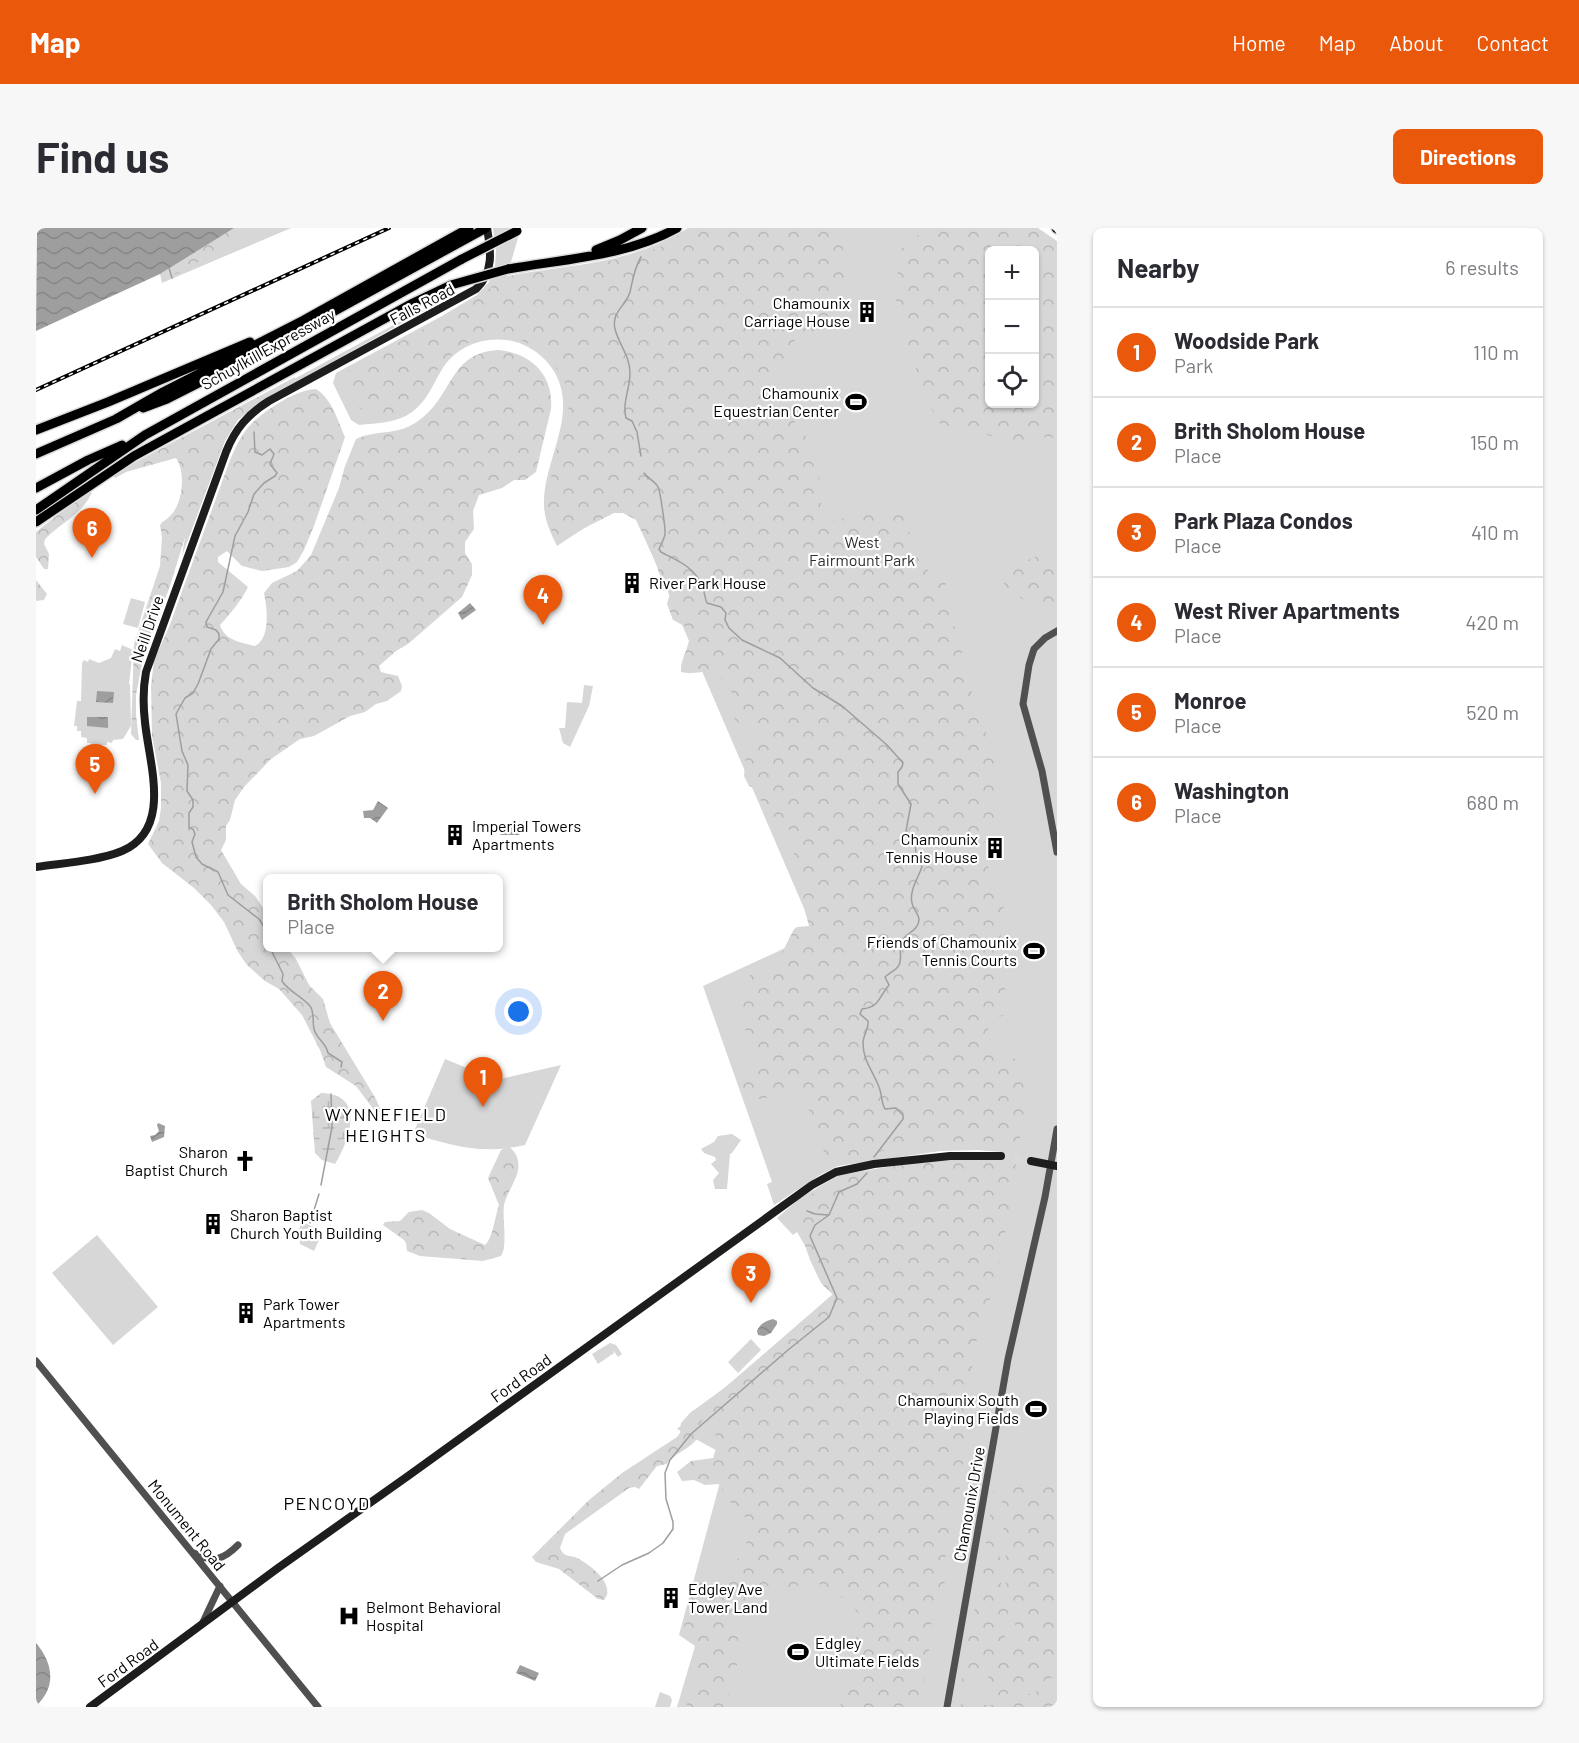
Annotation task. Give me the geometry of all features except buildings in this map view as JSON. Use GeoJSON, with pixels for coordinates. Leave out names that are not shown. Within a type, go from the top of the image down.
{"type":"FeatureCollection","features":[{"type":"Feature","properties":{"kind":"highway","name":"Schuylkill Expressway"},"geometry":{"type":"LineString","coordinates":[[36,454],[116,419],[163,392],[459,238],[469,228]]}},
{"type":"Feature","properties":{"kind":"highway"},"geometry":{"type":"LineString","coordinates":[[116,419],[167,399],[228,368],[459,238],[487,228]]}},
{"type":"Feature","properties":{"kind":"highway"},"geometry":{"type":"LineString","coordinates":[[579,257],[642,228]]}},
{"type":"Feature","properties":{"kind":"highway"},"geometry":{"type":"LineString","coordinates":[[390,299],[508,269],[636,247],[677,228]]}},
{"type":"Feature","properties":{"kind":"highway","name":"Schuylkill Expressway"},"geometry":{"type":"LineString","coordinates":[[36,510],[145,435],[390,299],[520,230]]}},
{"type":"Feature","properties":{"kind":"highway"},"geometry":{"type":"LineString","coordinates":[[36,522],[134,456],[413,303],[452,285]]}},
{"type":"Feature","properties":{"kind":"highway"},"geometry":{"type":"LineString","coordinates":[[36,430],[304,320]]}},
{"type":"Feature","properties":{"kind":"highway"},"geometry":{"type":"LineString","coordinates":[[36,488],[88,460],[145,435]]}},
{"type":"Feature","properties":{"kind":"main road","name":"Falls Road"},"geometry":{"type":"LineString","coordinates":[[322,373],[476,289],[484,279],[490,265],[491,252],[487,228]]}},
{"type":"Feature","properties":{"kind":"main road","name":"Neill Drive"},"geometry":{"type":"LineString","coordinates":[[36,867],[120,852],[136,842],[148,827],[153,816],[155,797],[143,705],[146,672],[226,452],[239,426],[252,413],[322,373]]}},
{"type":"Feature","properties":{"kind":"main road","name":"Ford Road"},"geometry":{"type":"LineString","coordinates":[[90,1707],[801,1191],[842,1170],[896,1161],[965,1155],[1001,1156]]}},
{"type":"Feature","properties":{"kind":"main road"},"geometry":{"type":"LineString","coordinates":[[1031,1161],[1054,1166]]}},
{"type":"Feature","properties":{"kind":"street"},"geometry":{"type":"LineString","coordinates":[[1057,631],[1044,638],[1034,649],[1023,704],[1042,771],[1057,852]]}},
{"type":"Feature","properties":{"kind":"street","name":"Chamounix Drive"},"geometry":{"type":"LineString","coordinates":[[947,1707],[1008,1359],[1054,1166],[1057,1129]]}},
{"type":"Feature","properties":{"kind":"street","name":"Monument Road"},"geometry":{"type":"LineString","coordinates":[[36,1361],[318,1707]]}},
{"type":"Feature","properties":{"kind":"street"},"geometry":{"type":"LineString","coordinates":[[191,1551],[204,1558],[217,1560],[229,1554],[238,1545]]}},
{"type":"Feature","properties":{"kind":"street"},"geometry":{"type":"LineString","coordinates":[[201,1626],[220,1586]]}},
{"type":"Feature","properties":{"kind":"green space"},"geometry":{"type":"Polygon","coordinates":[[[234,228],[291,228],[162,283],[160,274],[234,228]]]}},
{"type":"Feature","properties":{"kind":"green space"},"geometry":{"type":"Polygon","coordinates":[[[234,228],[257,228],[179,273],[166,277],[163,273],[193,252],[234,228]]]}},
{"type":"Feature","properties":{"kind":"green space","name":"West Fairmount Park"},"geometry":{"type":"Polygon","coordinates":[[[493,228],[517,228],[518,238],[507,276],[622,256],[666,240],[688,228],[1037,228],[1057,244],[1057,1707],[677,1707],[695,1646],[679,1635],[727,1456],[677,1429],[833,1294],[797,1232],[793,1235],[777,1218],[800,1198],[839,1175],[1002,1152],[941,1151],[838,1166],[774,1205],[767,1184],[772,1182],[703,986],[798,942],[812,927],[628,499],[557,546],[547,522],[544,507],[548,473],[562,422],[561,389],[555,373],[547,362],[519,343],[502,340],[481,341],[462,349],[447,362],[417,408],[406,416],[380,423],[359,425],[351,420],[333,383],[336,373],[477,295],[489,282],[495,267],[496,250],[493,228]]]}},
{"type":"Feature","properties":{"kind":"green space"},"geometry":{"type":"Polygon","coordinates":[[[690,228],[842,228],[847,269],[844,305],[836,322],[819,329],[812,339],[801,335],[791,344],[787,359],[771,367],[769,377],[779,400],[819,457],[821,467],[819,499],[833,519],[835,521],[880,511],[897,512],[904,515],[923,565],[932,574],[945,579],[953,624],[964,644],[963,651],[956,660],[957,664],[972,692],[973,703],[983,723],[995,760],[1000,790],[995,829],[987,836],[981,851],[989,868],[981,879],[985,885],[996,888],[1005,897],[1000,933],[1005,950],[1000,965],[1010,1012],[993,1020],[987,1032],[985,1044],[989,1052],[1007,1052],[1016,1061],[1021,1071],[1024,1107],[1022,1132],[1015,1151],[996,1146],[972,1145],[903,1150],[894,1146],[868,1157],[827,1165],[823,1159],[823,1144],[811,1118],[808,1102],[799,1088],[791,1086],[772,1096],[758,1099],[752,1099],[743,1094],[741,1082],[744,1074],[748,1068],[758,1062],[759,1057],[753,1046],[752,1038],[740,1024],[743,1005],[738,989],[743,981],[757,970],[769,973],[778,971],[779,959],[794,929],[809,926],[802,900],[805,884],[795,875],[794,871],[794,833],[781,825],[771,813],[762,807],[759,790],[749,786],[744,776],[746,752],[761,738],[760,728],[755,725],[741,725],[735,719],[731,713],[734,698],[726,683],[718,676],[707,672],[681,672],[690,629],[673,620],[667,604],[670,593],[636,520],[623,513],[614,513],[561,540],[554,537],[548,520],[547,497],[570,396],[561,373],[535,347],[519,339],[493,335],[482,336],[466,344],[445,360],[433,376],[422,398],[412,406],[392,415],[361,409],[343,387],[343,378],[350,369],[466,308],[504,277],[610,261],[655,249],[667,244],[690,228]]]}},
{"type":"Feature","properties":{"kind":"green space"},"geometry":{"type":"Polygon","coordinates":[[[919,228],[1038,228],[1057,241],[1057,438],[1045,437],[1015,445],[986,435],[948,429],[939,422],[924,391],[896,305],[898,250],[917,240],[919,228]]]}},
{"type":"Feature","properties":{"kind":"green space"},"geometry":{"type":"Polygon","coordinates":[[[421,310],[424,311],[259,403],[238,420],[225,441],[182,556],[202,429],[421,310]]]}},
{"type":"Feature","properties":{"kind":"green space"},"geometry":{"type":"Polygon","coordinates":[[[498,350],[521,356],[538,368],[549,386],[551,409],[536,472],[525,480],[514,480],[502,488],[479,495],[473,511],[474,529],[465,542],[465,553],[472,564],[472,575],[462,597],[379,666],[381,672],[398,676],[402,686],[401,691],[365,712],[350,716],[314,736],[300,739],[271,759],[244,787],[235,800],[230,820],[226,826],[226,840],[221,850],[241,884],[255,896],[263,908],[263,952],[290,952],[296,959],[309,985],[323,999],[330,1023],[376,1099],[381,1111],[377,1114],[356,1086],[326,1067],[302,1015],[279,989],[265,981],[247,965],[238,952],[224,922],[211,905],[194,888],[162,863],[148,844],[159,821],[161,808],[161,783],[152,736],[151,686],[154,660],[169,627],[230,460],[241,437],[252,424],[268,410],[288,398],[316,389],[330,404],[345,437],[314,526],[297,562],[289,567],[262,571],[242,566],[227,551],[218,557],[218,562],[248,587],[236,607],[220,625],[222,630],[239,642],[255,646],[264,636],[266,629],[267,614],[264,593],[272,583],[297,571],[311,555],[339,488],[356,439],[396,431],[422,418],[440,398],[461,367],[482,353],[498,350]]]}},
{"type":"Feature","properties":{"kind":"green space"},"geometry":{"type":"Polygon","coordinates":[[[295,377],[294,381],[250,407],[233,423],[223,441],[205,490],[191,518],[169,589],[145,648],[136,695],[139,740],[136,740],[131,734],[134,644],[160,566],[162,537],[160,525],[178,504],[182,479],[176,458],[126,472],[115,478],[113,476],[295,377]]]}},
{"type":"Feature","properties":{"kind":"green space"},"geometry":{"type":"Polygon","coordinates":[[[85,493],[92,493],[82,508],[45,539],[44,544],[49,554],[48,569],[44,569],[36,557],[36,532],[85,493]]]}},
{"type":"Feature","properties":{"kind":"green space"},"geometry":{"type":"Polygon","coordinates":[[[1057,547],[1057,613],[1042,610],[1029,603],[1004,585],[1003,580],[1012,567],[1057,547]]]}},
{"type":"Feature","properties":{"kind":"green space"},"geometry":{"type":"Polygon","coordinates":[[[36,580],[47,594],[44,600],[36,601],[36,580]]]}},
{"type":"Feature","properties":{"kind":"green space"},"geometry":{"type":"Polygon","coordinates":[[[131,598],[145,602],[138,628],[123,624],[131,598]]]}},
{"type":"Feature","properties":{"kind":"green space"},"geometry":{"type":"Polygon","coordinates":[[[122,645],[133,650],[129,684],[131,726],[123,739],[113,740],[112,743],[107,742],[107,745],[92,745],[87,743],[87,738],[81,737],[81,731],[77,731],[77,726],[74,726],[77,701],[81,701],[82,663],[84,660],[88,662],[89,659],[99,663],[111,658],[115,649],[120,651],[122,645]]]}},
{"type":"Feature","properties":{"kind":"green space"},"geometry":{"type":"Polygon","coordinates":[[[584,685],[593,686],[589,706],[570,747],[563,743],[559,728],[565,728],[567,702],[582,703],[584,685]]]}},
{"type":"Feature","properties":{"kind":"green space"},"geometry":{"type":"Polygon","coordinates":[[[445,1059],[496,1080],[561,1065],[525,1145],[495,1149],[468,1148],[413,1134],[445,1059]]]}},
{"type":"Feature","properties":{"kind":"green space"},"geometry":{"type":"Polygon","coordinates":[[[321,1093],[335,1095],[344,1101],[349,1109],[349,1131],[335,1164],[322,1160],[315,1153],[311,1101],[321,1093]]]}},
{"type":"Feature","properties":{"kind":"green space"},"geometry":{"type":"Polygon","coordinates":[[[732,1134],[741,1140],[730,1154],[727,1189],[715,1189],[713,1180],[719,1173],[711,1164],[716,1160],[715,1157],[704,1153],[701,1149],[714,1142],[718,1136],[732,1134]]]}},
{"type":"Feature","properties":{"kind":"green space"},"geometry":{"type":"Polygon","coordinates":[[[508,1146],[516,1154],[518,1172],[504,1205],[504,1245],[501,1256],[483,1261],[420,1256],[407,1251],[404,1240],[383,1225],[385,1222],[400,1221],[409,1212],[422,1210],[450,1229],[485,1245],[492,1232],[499,1205],[488,1178],[501,1150],[508,1146]]]}},
{"type":"Feature","properties":{"kind":"green space"},"geometry":{"type":"Polygon","coordinates":[[[947,1160],[1008,1160],[1015,1162],[1016,1167],[1004,1240],[989,1303],[985,1309],[974,1351],[968,1428],[964,1444],[965,1458],[959,1475],[960,1489],[953,1511],[950,1540],[945,1549],[947,1569],[942,1597],[931,1618],[932,1635],[927,1659],[928,1669],[914,1707],[840,1707],[861,1616],[830,1588],[814,1583],[803,1584],[784,1593],[770,1586],[761,1586],[755,1591],[738,1637],[738,1661],[725,1707],[686,1707],[694,1679],[697,1642],[684,1630],[685,1617],[697,1578],[699,1576],[719,1579],[725,1574],[741,1554],[749,1529],[747,1520],[733,1505],[719,1484],[705,1485],[694,1480],[682,1481],[677,1472],[691,1461],[713,1458],[717,1445],[714,1425],[720,1415],[717,1412],[702,1421],[696,1440],[692,1444],[667,1464],[657,1466],[639,1489],[629,1488],[565,1534],[560,1548],[566,1555],[579,1559],[599,1574],[607,1589],[604,1600],[598,1599],[559,1569],[536,1562],[532,1557],[589,1500],[622,1473],[677,1437],[681,1423],[690,1413],[742,1375],[804,1320],[822,1312],[829,1306],[834,1296],[821,1283],[810,1260],[797,1222],[798,1209],[816,1190],[836,1178],[896,1166],[947,1160]]]}},
{"type":"Feature","properties":{"kind":"green space"},"geometry":{"type":"Polygon","coordinates":[[[302,1222],[323,1231],[314,1251],[300,1244],[299,1229],[302,1222]]]}},
{"type":"Feature","properties":{"kind":"green space"},"geometry":{"type":"Polygon","coordinates":[[[97,1235],[158,1307],[113,1345],[52,1273],[97,1235]]]}},
{"type":"Feature","properties":{"kind":"green space"},"geometry":{"type":"Polygon","coordinates":[[[751,1339],[761,1350],[738,1373],[728,1362],[751,1339]]]}},
{"type":"Feature","properties":{"kind":"green space"},"geometry":{"type":"Polygon","coordinates":[[[610,1343],[616,1345],[622,1354],[618,1357],[613,1350],[614,1353],[598,1364],[592,1354],[610,1343]]]}},
{"type":"Feature","properties":{"kind":"green space"},"geometry":{"type":"Polygon","coordinates":[[[1014,1482],[1057,1484],[1057,1675],[988,1700],[981,1696],[980,1691],[1008,1647],[1015,1629],[1015,1609],[1004,1578],[1006,1553],[1001,1508],[1004,1489],[1014,1482]]]}},
{"type":"Feature","properties":{"kind":"green space"},"geometry":{"type":"Polygon","coordinates":[[[994,1485],[999,1486],[996,1519],[1000,1558],[999,1576],[1008,1611],[1008,1629],[1001,1646],[966,1691],[961,1693],[970,1626],[979,1594],[994,1485]]]}},
{"type":"Feature","properties":{"kind":"green space"},"geometry":{"type":"Polygon","coordinates":[[[1057,1685],[1057,1707],[960,1707],[964,1698],[969,1698],[978,1705],[994,1705],[1057,1685]]]}},
{"type":"Feature","properties":{"kind":"green space"},"geometry":{"type":"Polygon","coordinates":[[[660,1692],[670,1696],[672,1700],[670,1707],[655,1707],[660,1692]]]}},
{"type":"Feature","properties":{"kind":"water"},"geometry":{"type":"Polygon","coordinates":[[[37,228],[234,228],[160,274],[36,331],[37,228]]]}},
{"type":"Feature","properties":{"kind":"water"},"geometry":{"type":"Polygon","coordinates":[[[470,603],[476,610],[462,620],[458,613],[470,603]]]}},
{"type":"Feature","properties":{"kind":"water"},"geometry":{"type":"Polygon","coordinates":[[[97,691],[114,692],[113,703],[96,702],[97,691]]]}},
{"type":"Feature","properties":{"kind":"water"},"geometry":{"type":"Polygon","coordinates":[[[87,717],[108,717],[108,728],[87,726],[87,717]]]}},
{"type":"Feature","properties":{"kind":"water"},"geometry":{"type":"Polygon","coordinates":[[[378,801],[388,808],[377,823],[370,818],[364,818],[363,811],[373,810],[378,801]]]}},
{"type":"Feature","properties":{"kind":"water"},"geometry":{"type":"Polygon","coordinates":[[[502,824],[520,830],[519,835],[500,835],[502,824]]]}},
{"type":"Feature","properties":{"kind":"water"},"geometry":{"type":"Polygon","coordinates":[[[158,1123],[165,1126],[164,1137],[152,1142],[150,1136],[159,1131],[158,1123]]]}},
{"type":"Feature","properties":{"kind":"water"},"geometry":{"type":"Polygon","coordinates":[[[773,1319],[777,1321],[777,1324],[771,1333],[764,1336],[758,1335],[757,1331],[761,1325],[773,1319]]]}},
{"type":"Feature","properties":{"kind":"water"},"geometry":{"type":"Polygon","coordinates":[[[36,1643],[49,1667],[50,1683],[43,1699],[36,1706],[36,1643]]]}},
{"type":"Feature","properties":{"kind":"water"},"geometry":{"type":"Polygon","coordinates":[[[520,1665],[539,1673],[535,1681],[516,1673],[520,1665]]]}},
{"type":"Feature","properties":{"kind":"waterway"},"geometry":{"type":"LineString","coordinates":[[641,257],[628,297],[614,323],[630,367],[625,407],[626,418],[632,421],[637,432],[641,456]]}},
{"type":"Feature","properties":{"kind":"waterway"},"geometry":{"type":"LineString","coordinates":[[169,268],[172,278]]}},
{"type":"Feature","properties":{"kind":"waterway"},"geometry":{"type":"LineString","coordinates":[[254,432],[255,452],[262,455],[270,449],[274,454],[270,464],[277,473],[254,494],[248,512],[235,536],[223,592],[206,622],[207,627],[216,630],[219,639],[211,649],[193,693],[185,698],[176,714],[182,751],[188,765],[187,791],[193,800],[193,807],[189,813],[189,828],[193,829],[195,834],[192,842],[196,857],[202,864],[218,872],[228,895],[259,919],[263,925]]}},
{"type":"Feature","properties":{"kind":"waterway"},"geometry":{"type":"LineString","coordinates":[[644,473],[659,489],[665,533],[659,549],[661,552],[694,573],[702,585],[707,603],[721,607],[726,613],[725,620],[729,628],[742,640],[780,658],[813,688],[842,706],[887,745],[903,763],[898,772],[898,784],[911,804],[906,831],[915,839],[916,856],[922,867],[911,898],[919,920],[915,928],[902,941],[898,967],[885,977],[889,985],[876,1004],[862,1009],[860,1014],[868,1021],[863,1040],[866,1061],[877,1081],[885,1109],[896,1108],[903,1115],[903,1119],[874,1157]]}},
{"type":"Feature","properties":{"kind":"waterway"},"geometry":{"type":"LineString","coordinates":[[272,952],[283,974],[282,981],[310,1006],[315,1033],[328,1053],[342,1062],[341,1067]]}},
{"type":"Feature","properties":{"kind":"waterway"},"geometry":{"type":"LineString","coordinates":[[321,1185],[332,1127],[331,1094]]}},
{"type":"Feature","properties":{"kind":"waterway"},"geometry":{"type":"LineString","coordinates":[[807,1211],[829,1215],[839,1192],[857,1184],[867,1173]]}},
{"type":"Feature","properties":{"kind":"waterway"},"geometry":{"type":"LineString","coordinates":[[310,1223],[319,1194]]}},
{"type":"Feature","properties":{"kind":"waterway"},"geometry":{"type":"LineString","coordinates":[[598,1581],[622,1565],[649,1553],[663,1543],[673,1529],[666,1499],[665,1473],[670,1460],[691,1434],[829,1317],[837,1298],[810,1236],[815,1225],[829,1215]]}},
{"type":"Feature","properties":{"kind":"tunnel"},"geometry":{"type":"LineString","coordinates":[[1001,1156],[1031,1161]]}},
{"type":"Feature","properties":{"kind":"railway"},"geometry":{"type":"LineString","coordinates":[[36,390],[389,228]]}},
{"type":"Feature","properties":{"kind":"place","name":"Chamounix Carriage House"},"geometry":{"type":"Point","coordinates":[867,312]}},
{"type":"Feature","properties":{"kind":"place","name":"Chamounix Equestrian Center"},"geometry":{"type":"Point","coordinates":[856,402]}},
{"type":"Feature","properties":{"kind":"place","name":"Washington"},"geometry":{"type":"Point","coordinates":[92,558]}},
{"type":"Feature","properties":{"kind":"place","name":"River Park House"},"geometry":{"type":"Point","coordinates":[632,583]}},
{"type":"Feature","properties":{"kind":"place","name":"West River Apartments"},"geometry":{"type":"Point","coordinates":[543,625]}},
{"type":"Feature","properties":{"kind":"place","name":"Monroe"},"geometry":{"type":"Point","coordinates":[95,794]}},
{"type":"Feature","properties":{"kind":"place","name":"Imperial Towers Apartments"},"geometry":{"type":"Point","coordinates":[455,835]}},
{"type":"Feature","properties":{"kind":"place","name":"Chamounix Tennis House"},"geometry":{"type":"Point","coordinates":[995,848]}},
{"type":"Feature","properties":{"kind":"place","name":"Friends of Chamounix Tennis Courts"},"geometry":{"type":"Point","coordinates":[1034,951]}},
{"type":"Feature","properties":{"kind":"place","name":"Brith Sholom House"},"geometry":{"type":"Point","coordinates":[383,1021]}},
{"type":"Feature","properties":{"kind":"place","name":"Woodside Park"},"geometry":{"type":"Point","coordinates":[483,1107]}},
{"type":"Feature","properties":{"kind":"place","name":"Sharon Baptist Church"},"geometry":{"type":"Point","coordinates":[245,1161]}},
{"type":"Feature","properties":{"kind":"place","name":"Sharon Baptist Church Youth Building"},"geometry":{"type":"Point","coordinates":[213,1224]}},
{"type":"Feature","properties":{"kind":"place","name":"Park Plaza Condos"},"geometry":{"type":"Point","coordinates":[751,1303]}},
{"type":"Feature","properties":{"kind":"place","name":"Park Tower Apartments"},"geometry":{"type":"Point","coordinates":[246,1313]}},
{"type":"Feature","properties":{"kind":"place","name":"Chamounix South Playing Fields"},"geometry":{"type":"Point","coordinates":[1036,1409]}},
{"type":"Feature","properties":{"kind":"place","name":"Edgley Ave Tower Land"},"geometry":{"type":"Point","coordinates":[671,1598]}},
{"type":"Feature","properties":{"kind":"place","name":"Belmont Behavioral Hospital"},"geometry":{"type":"Point","coordinates":[349,1616]}},
{"type":"Feature","properties":{"kind":"place","name":"Edgley Ultimate Fields"},"geometry":{"type":"Point","coordinates":[798,1652]}},
{"type":"Feature","properties":{"kind":"district","name":"WYNNEFIELD HEIGHTS"},"geometry":{"type":"Point","coordinates":[386,1125]}},
{"type":"Feature","properties":{"kind":"district","name":"PENCOYD"},"geometry":{"type":"Point","coordinates":[327,1504]}}]}
